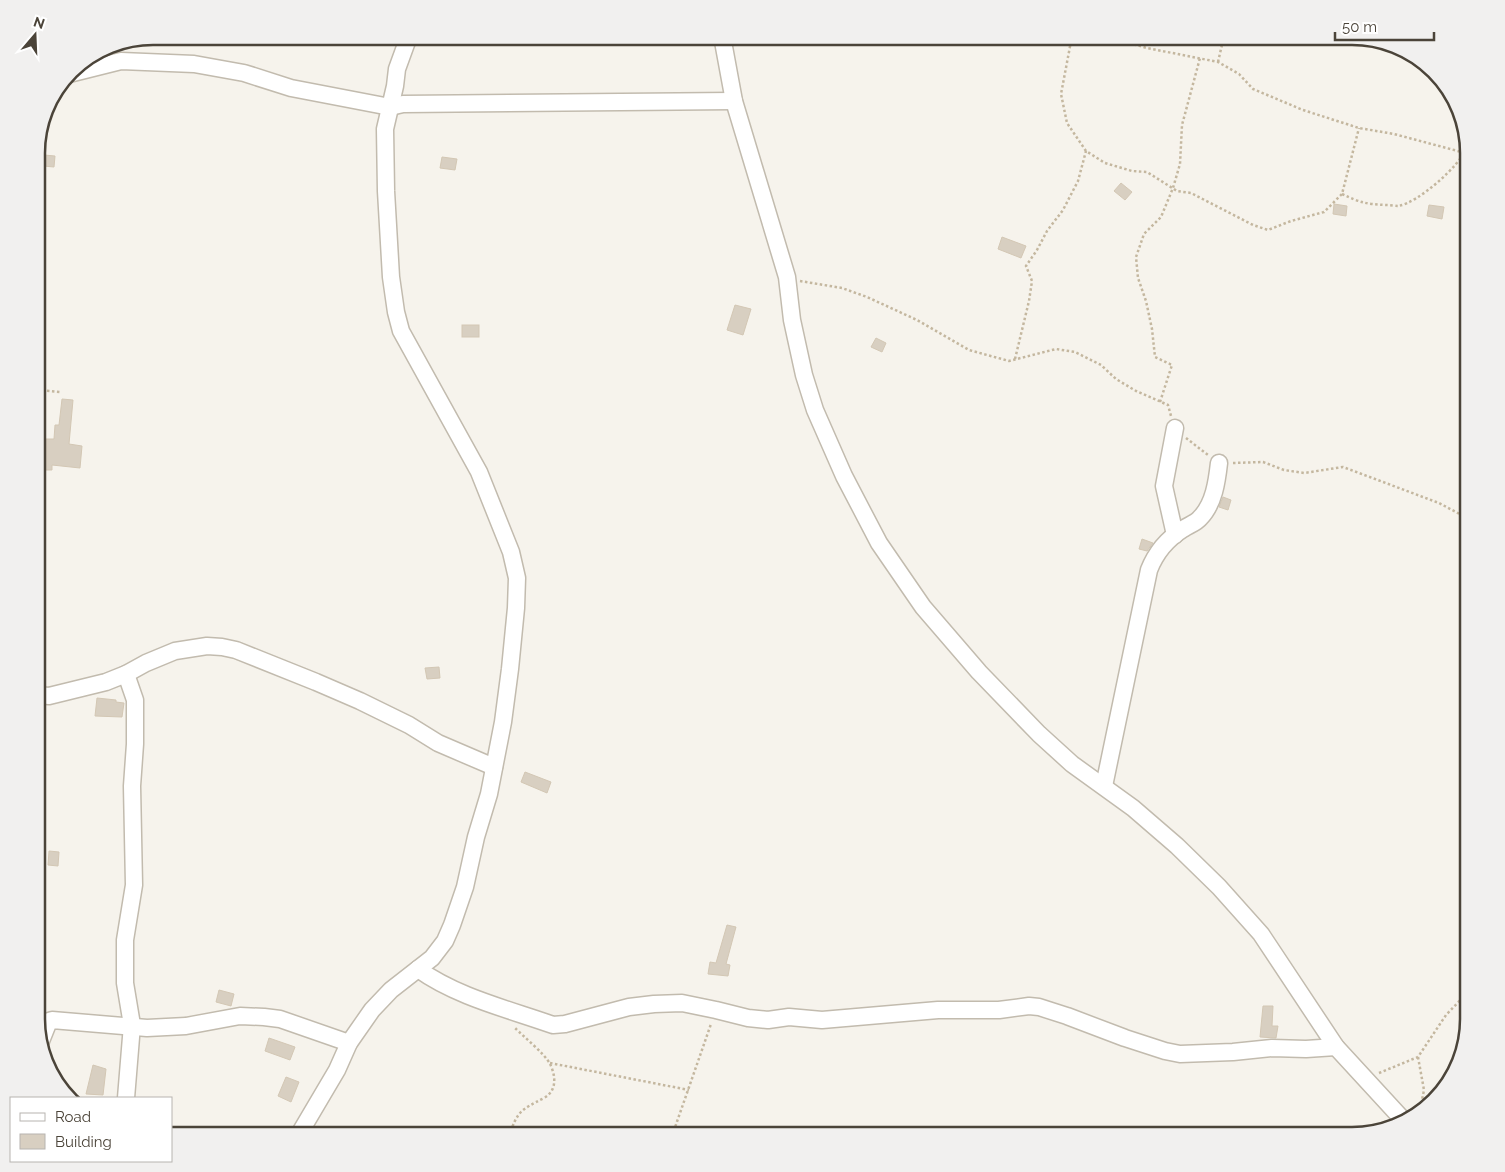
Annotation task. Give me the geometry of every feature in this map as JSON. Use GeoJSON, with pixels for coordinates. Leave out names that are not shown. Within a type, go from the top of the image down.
{"type":"FeatureCollection","features":[{"type":"Feature","properties":{"kind":"street"},"geometry":{"type":"LineString","coordinates":[[303,1127],[333,1077],[349,1043],[372,1010],[391,990],[432,958],[445,941],[452,925],[465,887],[503,722],[516,608],[517,578],[512,552],[479,472],[401,331],[396,312],[391,277],[386,191],[385,129],[397,69],[406,45]]}},
{"type":"Feature","properties":{"kind":"street"},"geometry":{"type":"LineString","coordinates":[[724,45],[734,101],[787,277],[792,320],[804,375],[815,410],[844,476],[879,543],[923,607],[980,672],[1039,734],[1072,764],[1104,786],[1177,846],[1220,888],[1262,934],[1336,1047],[1400,1116]]}},
{"type":"Feature","properties":{"kind":"street"},"geometry":{"type":"LineString","coordinates":[[92,64],[121,61],[194,64],[244,73],[291,88],[390,107],[403,104],[734,101]]}},
{"type":"Feature","properties":{"kind":"street"},"geometry":{"type":"LineString","coordinates":[[1175,428],[1164,486],[1175,535]]}},
{"type":"Feature","properties":{"kind":"street"},"geometry":{"type":"LineString","coordinates":[[1104,786],[1152,561],[1165,543],[1200,519],[1209,505],[1216,484],[1219,463]]}},
{"type":"Feature","properties":{"kind":"street"},"geometry":{"type":"LineString","coordinates":[[45,696],[106,682],[175,651],[192,648],[222,647],[236,650],[360,701],[409,725],[438,743],[494,766]]}},
{"type":"Feature","properties":{"kind":"street"},"geometry":{"type":"LineString","coordinates":[[126,674],[135,700],[135,744],[132,786],[134,885],[125,940],[124,983],[132,1025],[126,1097]]}},
{"type":"Feature","properties":{"kind":"street"},"geometry":{"type":"LineString","coordinates":[[418,969],[433,980],[468,995],[553,1025],[565,1024],[629,1007],[654,1004],[682,1004],[748,1018],[768,1020],[790,1017],[822,1020],[938,1010],[999,1010],[1029,1006],[1067,1016],[1126,1038],[1180,1054],[1272,1048],[1306,1049],[1336,1047]]}},
{"type":"Feature","properties":{"kind":"street"},"geometry":{"type":"LineString","coordinates":[[45,1029],[49,1021],[52,1020],[165,1028],[240,1016],[264,1017],[280,1019],[349,1043]]}},
{"type":"Feature","properties":{"kind":"path"},"geometry":{"type":"LineString","coordinates":[[1070,45],[1061,94],[1067,123],[1086,151],[1105,162],[1132,171],[1147,172],[1178,191],[1191,193],[1253,225],[1268,230],[1291,221],[1324,212],[1342,194],[1359,128]]}},
{"type":"Feature","properties":{"kind":"path"},"geometry":{"type":"LineString","coordinates":[[1136,45],[1218,62],[1239,74],[1253,89],[1303,110],[1359,128],[1394,134],[1460,152]]}},
{"type":"Feature","properties":{"kind":"path"},"geometry":{"type":"LineString","coordinates":[[1218,62],[1222,45]]}},
{"type":"Feature","properties":{"kind":"path"},"geometry":{"type":"LineString","coordinates":[[1160,402],[1172,365],[1155,357],[1152,330],[1146,301],[1138,278],[1136,257],[1144,234],[1161,217],[1173,188],[1180,164],[1182,125],[1200,58]]}},
{"type":"Feature","properties":{"kind":"path"},"geometry":{"type":"LineString","coordinates":[[1015,359],[1030,302],[1032,281],[1026,266],[1078,181],[1086,151]]}},
{"type":"Feature","properties":{"kind":"path"},"geometry":{"type":"LineString","coordinates":[[1342,194],[1362,203],[1399,206],[1426,192],[1460,161]]}},
{"type":"Feature","properties":{"kind":"path"},"geometry":{"type":"LineString","coordinates":[[787,277],[811,284],[842,288],[867,297],[917,320],[968,350],[1009,361],[1056,349],[1075,352],[1101,365],[1116,379],[1136,392],[1168,406],[1175,428],[1219,463],[1263,462],[1284,470],[1304,473],[1343,467],[1439,503],[1460,515]]}},
{"type":"Feature","properties":{"kind":"path"},"geometry":{"type":"LineString","coordinates":[[45,391],[60,392]]}},
{"type":"Feature","properties":{"kind":"path"},"geometry":{"type":"LineString","coordinates":[[1366,1078],[1418,1057],[1446,1015],[1460,1000]]}},
{"type":"Feature","properties":{"kind":"path"},"geometry":{"type":"LineString","coordinates":[[675,1127],[716,1010]]}},
{"type":"Feature","properties":{"kind":"path"},"geometry":{"type":"LineString","coordinates":[[512,1024],[550,1064],[554,1078],[553,1088],[545,1098],[527,1106],[520,1112],[513,1127]]}},
{"type":"Feature","properties":{"kind":"path"},"geometry":{"type":"LineString","coordinates":[[1418,1057],[1424,1090],[1422,1101]]}},
{"type":"Feature","properties":{"kind":"path"},"geometry":{"type":"LineString","coordinates":[[550,1064],[689,1090]]}},
{"type":"Feature","properties":{"kind":"building"},"geometry":{"type":"Polygon","coordinates":[[[45,155],[55,156],[54,167],[45,166],[45,155]]]}},
{"type":"Feature","properties":{"kind":"building"},"geometry":{"type":"Polygon","coordinates":[[[442,157],[457,159],[455,170],[440,168],[442,157]]]}},
{"type":"Feature","properties":{"kind":"building"},"geometry":{"type":"Polygon","coordinates":[[[1121,183],[1132,192],[1125,200],[1114,191],[1121,183]]]}},
{"type":"Feature","properties":{"kind":"building"},"geometry":{"type":"Polygon","coordinates":[[[1334,204],[1347,206],[1346,216],[1333,214],[1334,204]]]}},
{"type":"Feature","properties":{"kind":"building"},"geometry":{"type":"Polygon","coordinates":[[[1429,205],[1444,207],[1442,219],[1427,216],[1429,205]]]}},
{"type":"Feature","properties":{"kind":"building"},"geometry":{"type":"Polygon","coordinates":[[[1002,237],[1026,246],[1021,258],[998,249],[1002,237]]]}},
{"type":"Feature","properties":{"kind":"building"},"geometry":{"type":"Polygon","coordinates":[[[735,305],[751,309],[743,335],[727,330],[735,305]]]}},
{"type":"Feature","properties":{"kind":"building"},"geometry":{"type":"Polygon","coordinates":[[[462,325],[479,325],[479,337],[462,337],[462,325]]]}},
{"type":"Feature","properties":{"kind":"building"},"geometry":{"type":"Polygon","coordinates":[[[876,338],[886,343],[882,352],[871,347],[876,338]]]}},
{"type":"Feature","properties":{"kind":"building"},"geometry":{"type":"Polygon","coordinates":[[[62,399],[73,400],[69,444],[82,446],[80,468],[52,465],[52,470],[45,470],[45,439],[54,439],[55,425],[59,425],[62,399]]]}},
{"type":"Feature","properties":{"kind":"building"},"geometry":{"type":"Polygon","coordinates":[[[1223,497],[1231,500],[1228,510],[1219,507],[1223,497]]]}},
{"type":"Feature","properties":{"kind":"building"},"geometry":{"type":"Polygon","coordinates":[[[1142,539],[1153,543],[1147,551],[1139,549],[1142,539]]]}},
{"type":"Feature","properties":{"kind":"building"},"geometry":{"type":"Polygon","coordinates":[[[439,667],[440,678],[427,679],[425,668],[439,667]]]}},
{"type":"Feature","properties":{"kind":"building"},"geometry":{"type":"Polygon","coordinates":[[[97,698],[124,703],[122,717],[95,716],[97,698]]]}},
{"type":"Feature","properties":{"kind":"building"},"geometry":{"type":"Polygon","coordinates":[[[525,772],[551,782],[547,793],[521,782],[525,772]]]}},
{"type":"Feature","properties":{"kind":"building"},"geometry":{"type":"Polygon","coordinates":[[[49,851],[59,852],[58,866],[48,865],[49,851]]]}},
{"type":"Feature","properties":{"kind":"building"},"geometry":{"type":"Polygon","coordinates":[[[727,925],[736,927],[726,964],[730,965],[728,976],[708,974],[710,962],[716,963],[727,925]]]}},
{"type":"Feature","properties":{"kind":"building"},"geometry":{"type":"Polygon","coordinates":[[[219,990],[234,994],[231,1006],[216,1002],[219,990]]]}},
{"type":"Feature","properties":{"kind":"building"},"geometry":{"type":"Polygon","coordinates":[[[1263,1006],[1273,1006],[1272,1026],[1278,1026],[1276,1038],[1260,1037],[1263,1006]]]}},
{"type":"Feature","properties":{"kind":"building"},"geometry":{"type":"Polygon","coordinates":[[[269,1038],[295,1047],[290,1060],[265,1051],[269,1038]]]}},
{"type":"Feature","properties":{"kind":"building"},"geometry":{"type":"Polygon","coordinates":[[[93,1065],[106,1069],[103,1095],[86,1094],[93,1065]]]}},
{"type":"Feature","properties":{"kind":"building"},"geometry":{"type":"Polygon","coordinates":[[[286,1077],[299,1082],[291,1102],[278,1096],[286,1077]]]}}]}
